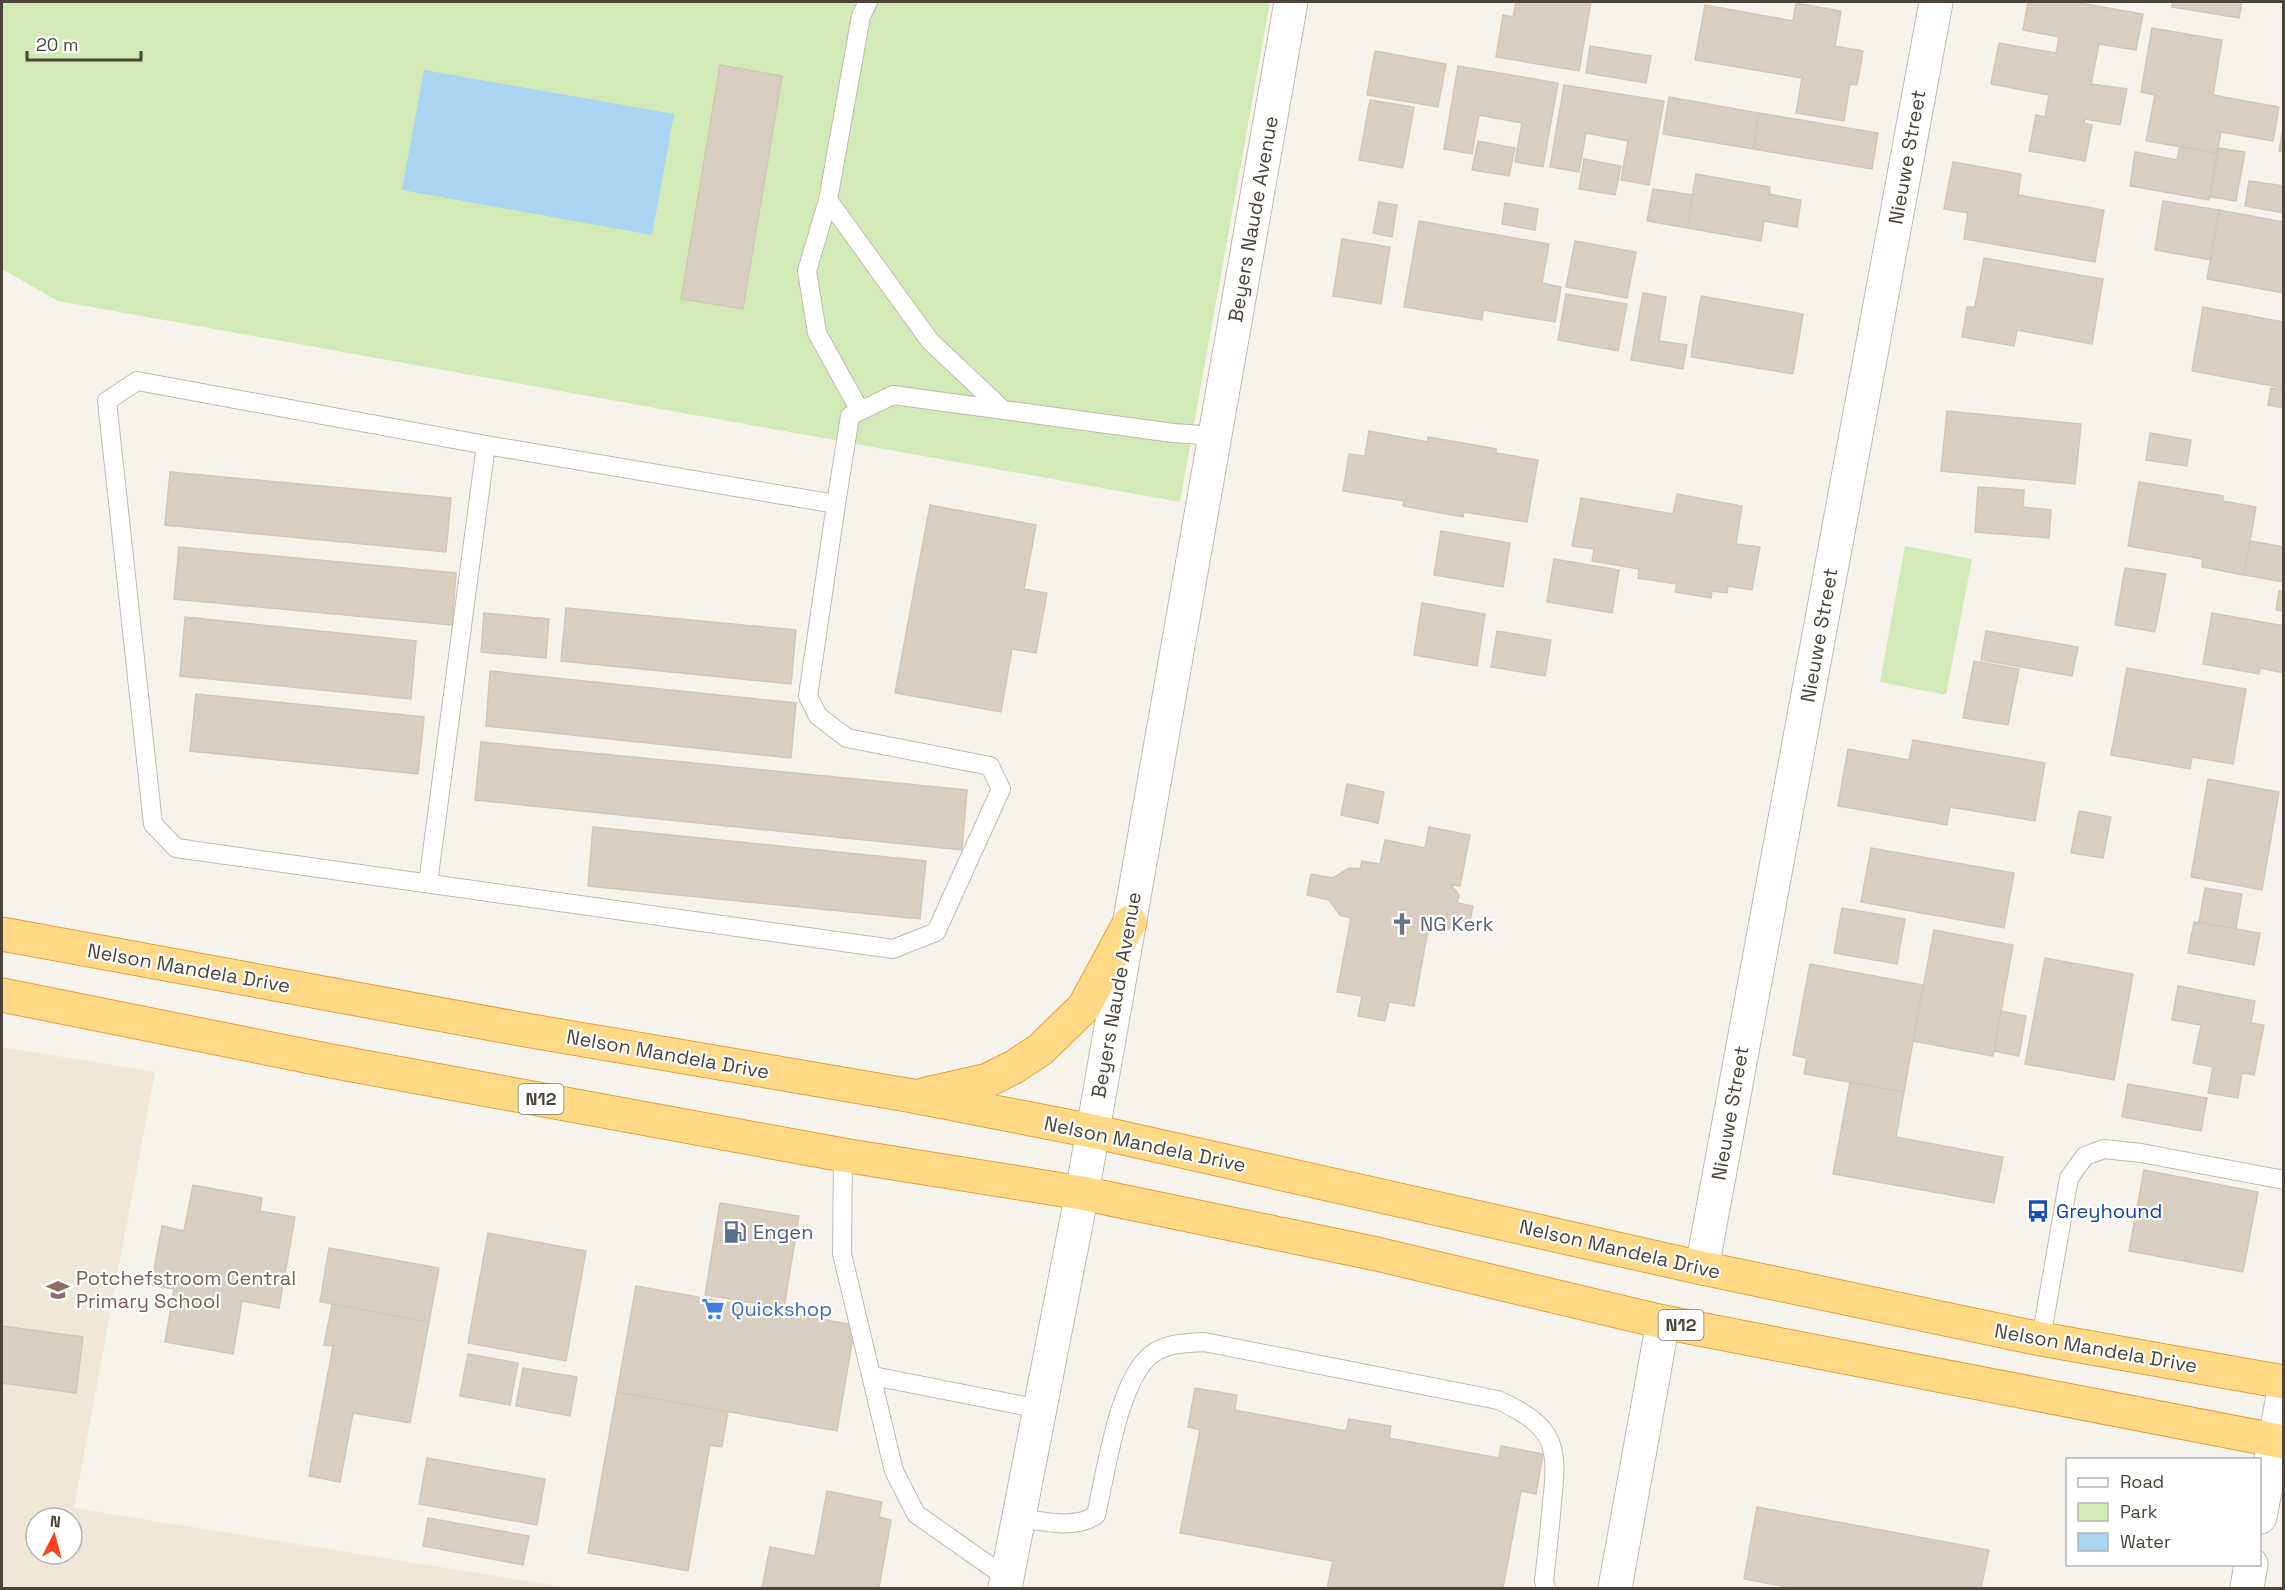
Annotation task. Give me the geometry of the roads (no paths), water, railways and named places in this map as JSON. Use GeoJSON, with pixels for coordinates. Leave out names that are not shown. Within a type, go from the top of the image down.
{"type":"FeatureCollection","features":[{"type":"Feature","properties":{"kind":"highway"},"geometry":{"type":"LineString","coordinates":[[913,1096],[988,1080],[1014,1067],[1041,1049],[1084,1007],[1130,922]]}},
{"type":"Feature","properties":{"kind":"highway","name":"Nelson Mandela Drive"},"geometry":{"type":"LineString","coordinates":[[2,934],[520,1029],[913,1096],[1092,1131],[1702,1268],[2041,1339],[2283,1382]]}},
{"type":"Feature","properties":{"kind":"highway","name":"N12"},"geometry":{"type":"LineString","coordinates":[[2,994],[331,1061],[843,1155],[1082,1193],[1377,1254],[1663,1322],[2278,1441]]}},
{"type":"Feature","properties":{"kind":"street","name":"Beyers Naude Avenue"},"geometry":{"type":"LineString","coordinates":[[1006,1583],[1082,1193],[1291,2]]}},
{"type":"Feature","properties":{"kind":"street","name":"Nieuwe Street"},"geometry":{"type":"LineString","coordinates":[[1702,1268],[1936,2]]}},
{"type":"Feature","properties":{"kind":"street"},"geometry":{"type":"LineString","coordinates":[[1615,1588],[1663,1322]]}},
{"type":"Feature","properties":{"kind":"street"},"geometry":{"type":"LineString","coordinates":[[2261,1509],[2278,1441],[2283,1391]]}},
{"type":"Feature","properties":{"kind":"street"},"geometry":{"type":"LineString","coordinates":[[2247,1588],[2251,1566]]}},
{"type":"Feature","properties":{"kind":"lane"},"geometry":{"type":"LineString","coordinates":[[836,504],[486,445],[137,381],[107,401],[153,824],[176,848],[893,950],[936,933],[1000,789],[990,766],[847,738],[818,716],[808,696],[836,504],[855,414],[817,333],[807,271],[828,200],[861,16],[868,2]]}},
{"type":"Feature","properties":{"kind":"lane"},"geometry":{"type":"LineString","coordinates":[[828,200],[930,341],[1002,409]]}},
{"type":"Feature","properties":{"kind":"lane"},"geometry":{"type":"LineString","coordinates":[[855,414],[893,395],[1216,436]]}},
{"type":"Feature","properties":{"kind":"lane"},"geometry":{"type":"LineString","coordinates":[[428,883],[486,445]]}},
{"type":"Feature","properties":{"kind":"lane"},"geometry":{"type":"LineString","coordinates":[[2041,1339],[2069,1178],[2085,1156],[2104,1149],[2141,1153],[2283,1180]]}},
{"type":"Feature","properties":{"kind":"lane"},"geometry":{"type":"LineString","coordinates":[[843,1155],[842,1254],[894,1471],[916,1514],[1006,1583]]}},
{"type":"Feature","properties":{"kind":"lane"},"geometry":{"type":"LineString","coordinates":[[1018,1518],[1070,1523],[1087,1522],[1096,1515],[1126,1388],[1141,1364],[1153,1353],[1177,1343],[1204,1342],[1498,1400],[1523,1412],[1548,1437],[1556,1465],[1544,1581],[1546,1588]]}},
{"type":"Feature","properties":{"kind":"lane"},"geometry":{"type":"LineString","coordinates":[[873,1376],[1041,1409]]}},
{"type":"Feature","properties":{"kind":"water"},"geometry":{"type":"Polygon","coordinates":[[[424,70],[674,114],[652,235],[402,190],[424,70]]]}},
{"type":"Feature","properties":{"kind":"place","name":"NG Kerk"},"geometry":{"type":"Point","coordinates":[1402,924]}},
{"type":"Feature","properties":{"kind":"place","name":"Greyhound"},"geometry":{"type":"Point","coordinates":[2038,1211]}},
{"type":"Feature","properties":{"kind":"place","name":"Engen"},"geometry":{"type":"Point","coordinates":[735,1232]}},
{"type":"Feature","properties":{"kind":"place","name":"Potchefstroom Central Primary School"},"geometry":{"type":"Point","coordinates":[58,1290]}},
{"type":"Feature","properties":{"kind":"place","name":"Quickshop"},"geometry":{"type":"Point","coordinates":[713,1309]}}]}
